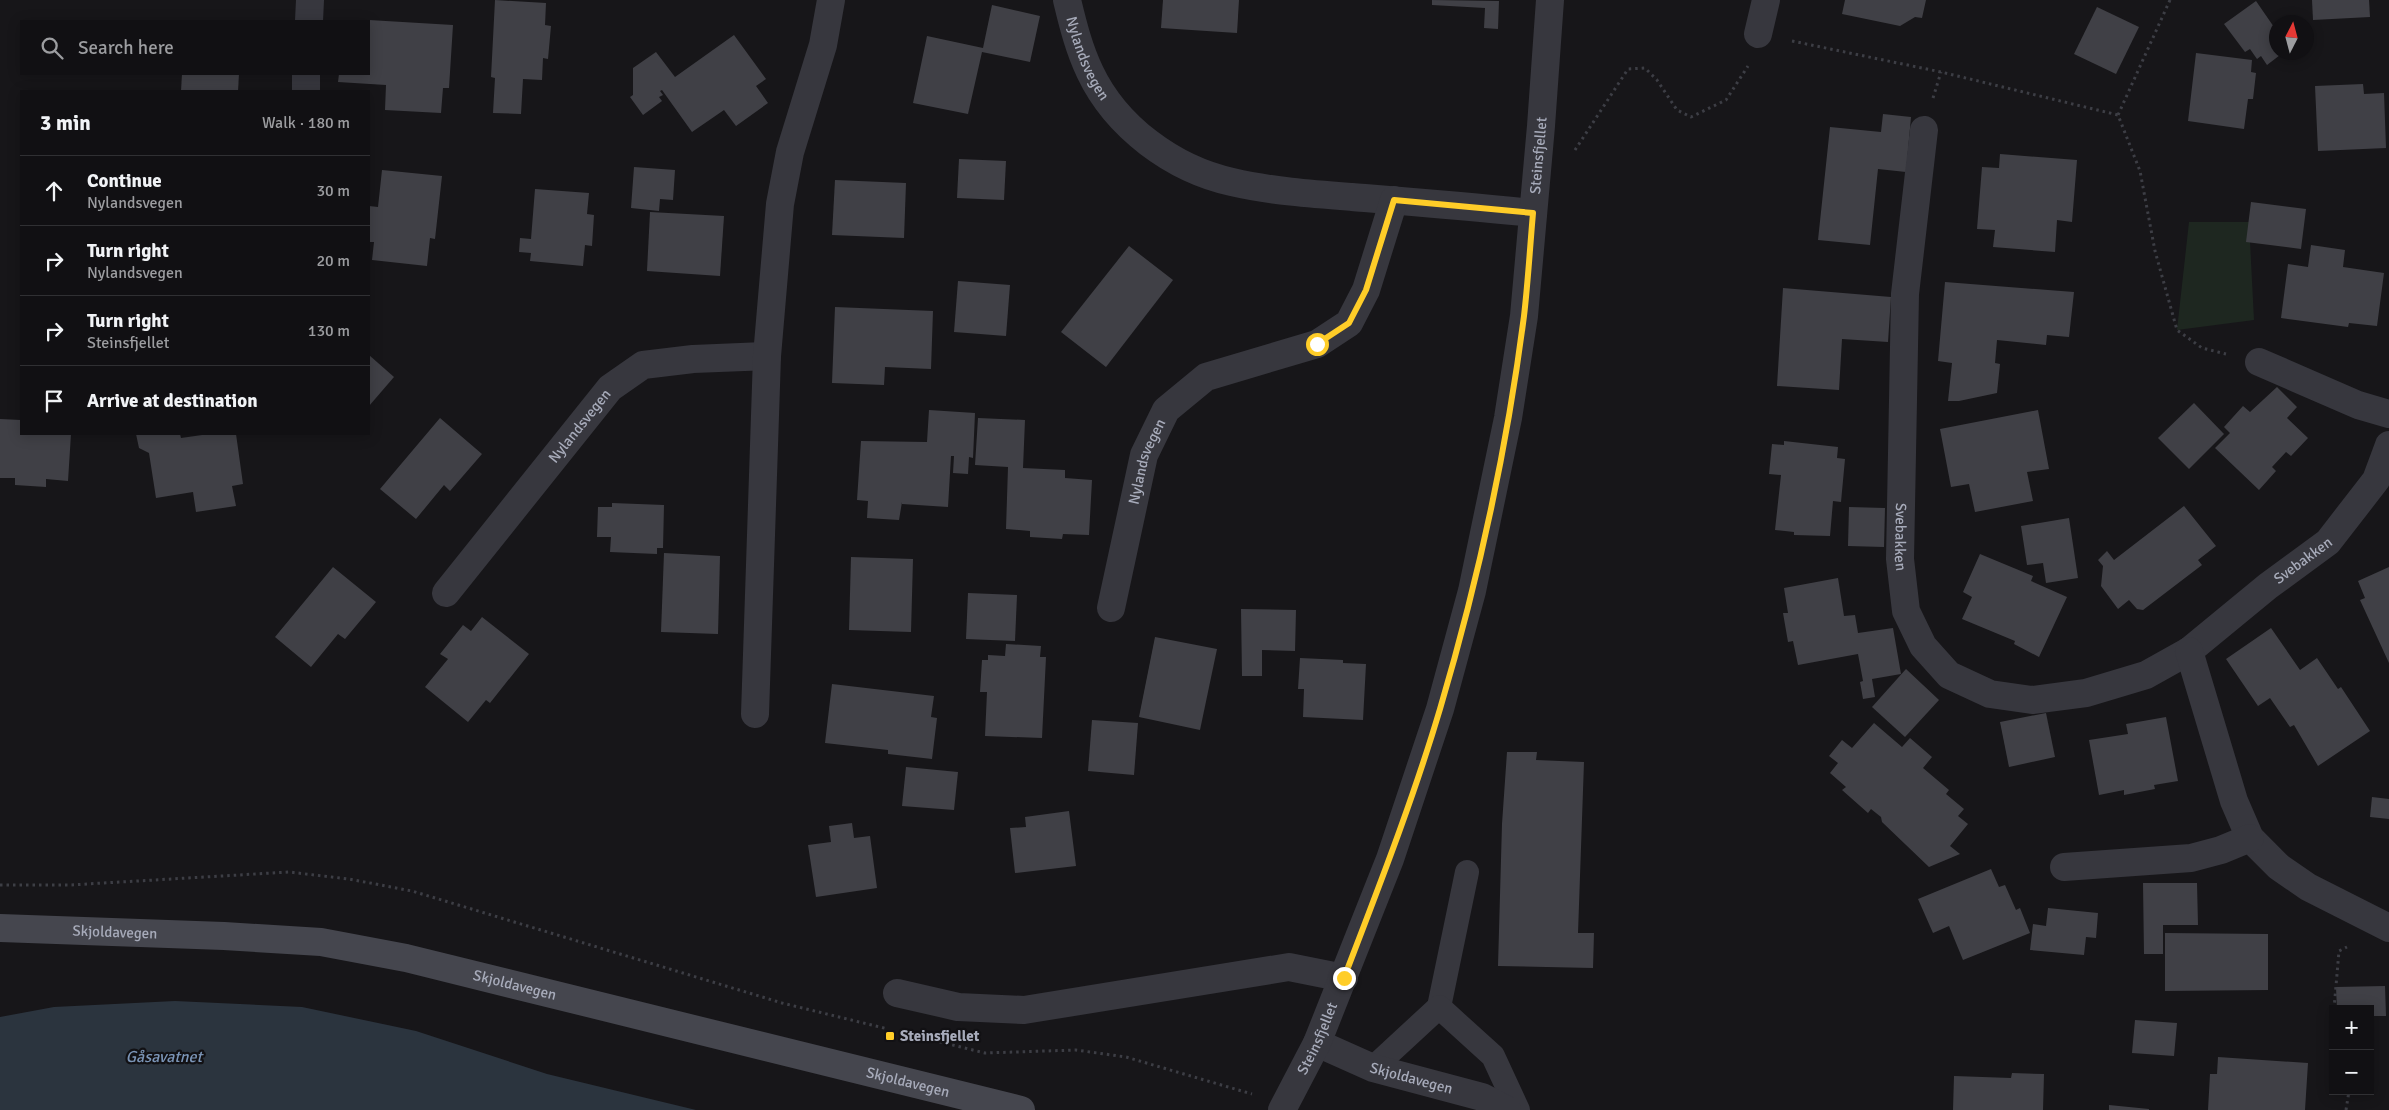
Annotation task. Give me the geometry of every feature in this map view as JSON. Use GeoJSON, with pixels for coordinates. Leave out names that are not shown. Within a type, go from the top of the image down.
{"type":"FeatureCollection","features":[{"type":"Feature","properties":{"kind":"main road","name":"Skjoldavegen"},"geometry":{"type":"LineString","coordinates":[[0,928],[224,936],[321,942],[406,958],[1021,1110]]}},
{"type":"Feature","properties":{"kind":"street"},"geometry":{"type":"LineString","coordinates":[[309,20],[310,0]]}},
{"type":"Feature","properties":{"kind":"street"},"geometry":{"type":"LineString","coordinates":[[755,714],[767,356],[780,204],[790,152],[823,45],[831,0]]}},
{"type":"Feature","properties":{"kind":"street","name":"Nylandsvegen"},"geometry":{"type":"LineString","coordinates":[[1067,0],[1074,31],[1090,73],[1113,109],[1142,140],[1183,164],[1230,182],[1292,192],[1533,213]]}},
{"type":"Feature","properties":{"kind":"street","name":"Steinsfjellet"},"geometry":{"type":"LineString","coordinates":[[1282,1110],[1318,1043],[1390,859],[1440,710],[1472,591],[1508,418],[1524,316],[1550,0]]}},
{"type":"Feature","properties":{"kind":"street"},"geometry":{"type":"LineString","coordinates":[[1758,34],[1766,0]]}},
{"type":"Feature","properties":{"kind":"street"},"geometry":{"type":"LineString","coordinates":[[306,75],[306,90]]}},
{"type":"Feature","properties":{"kind":"street","name":"Svebakken"},"geometry":{"type":"LineString","coordinates":[[1924,130],[1905,294],[1900,559],[1906,611],[1923,646],[1949,675],[1990,694],[2032,700],[2086,693],[2146,675],[2189,651],[2268,586],[2328,542],[2383,485],[2389,445]]}},
{"type":"Feature","properties":{"kind":"street","name":"Nylandsvegen"},"geometry":{"type":"LineString","coordinates":[[1111,608],[1144,455],[1166,410],[1206,377],[1317,344],[1349,323],[1366,290],[1394,200]]}},
{"type":"Feature","properties":{"kind":"street","name":"Nylandsvegen"},"geometry":{"type":"LineString","coordinates":[[446,593],[610,388],[643,366],[693,359],[767,356]]}},
{"type":"Feature","properties":{"kind":"street"},"geometry":{"type":"LineString","coordinates":[[2259,362],[2358,405],[2389,414]]}},
{"type":"Feature","properties":{"kind":"street"},"geometry":{"type":"LineString","coordinates":[[2189,651],[2234,801],[2250,838],[2279,867],[2308,887],[2389,928]]}},
{"type":"Feature","properties":{"kind":"street"},"geometry":{"type":"LineString","coordinates":[[2064,867],[2191,858],[2221,850],[2250,838]]}},
{"type":"Feature","properties":{"kind":"street"},"geometry":{"type":"LineString","coordinates":[[897,993],[958,1007],[1024,1010],[1289,967],[1344,978]]}},
{"type":"Feature","properties":{"kind":"street","name":"Skjoldavegen"},"geometry":{"type":"LineString","coordinates":[[1318,1043],[1373,1068],[1482,1097],[1507,1110]]}},
{"type":"Feature","properties":{"kind":"lane"},"geometry":{"type":"LineString","coordinates":[[1373,1068],[1439,1007],[1467,872]]}},
{"type":"Feature","properties":{"kind":"lane"},"geometry":{"type":"LineString","coordinates":[[1439,1007],[1492,1056],[1518,1110]]}},
{"type":"Feature","properties":{"kind":"path"},"geometry":{"type":"LineString","coordinates":[[2170,0],[2118,115],[2140,170],[2155,251],[2177,330],[2202,348],[2259,362]]}},
{"type":"Feature","properties":{"kind":"path"},"geometry":{"type":"LineString","coordinates":[[1570,159],[1628,69],[1645,68],[1657,80],[1677,110],[1691,116],[1726,100],[1750,62],[1758,34],[1941,72],[2118,115]]}},
{"type":"Feature","properties":{"kind":"path"},"geometry":{"type":"LineString","coordinates":[[0,885],[70,885],[289,872],[349,879],[412,891],[782,1003],[893,1031]]}},
{"type":"Feature","properties":{"kind":"path"},"geometry":{"type":"LineString","coordinates":[[2334,1005],[2339,951]]}},
{"type":"Feature","properties":{"kind":"path"},"geometry":{"type":"LineString","coordinates":[[902,1033],[985,1052],[1076,1050],[1126,1057],[1258,1096]]}},
{"type":"Feature","properties":{"kind":"path"},"geometry":{"type":"LineString","coordinates":[[2346,1110],[2348,1095]]}},
{"type":"Feature","properties":{"kind":"shaded area"},"geometry":{"type":"Polygon","coordinates":[[[2189,222],[2249,222],[2254,320],[2177,330],[2189,222]]]}},
{"type":"Feature","properties":{"kind":"water","name":"Gåsavatnet"},"geometry":{"type":"Polygon","coordinates":[[[175,1001],[302,1007],[416,1031],[547,1074],[696,1110],[0,1110],[0,1017],[54,1007],[175,1001]]]}},
{"type":"Feature","properties":{"kind":"building"},"geometry":{"type":"Polygon","coordinates":[[[495,0],[546,3],[545,25],[551,26],[548,59],[543,58],[542,80],[523,79],[521,114],[493,113],[495,78],[491,77],[495,0]]]}},
{"type":"Feature","properties":{"kind":"building"},"geometry":{"type":"Polygon","coordinates":[[[1163,0],[1239,0],[1237,33],[1161,28],[1163,0]]]}},
{"type":"Feature","properties":{"kind":"building"},"geometry":{"type":"Polygon","coordinates":[[[1432,0],[1499,1],[1498,29],[1484,28],[1485,8],[1432,5],[1432,0]]]}},
{"type":"Feature","properties":{"kind":"building"},"geometry":{"type":"Polygon","coordinates":[[[1845,0],[1926,0],[1922,18],[1915,17],[1900,26],[1842,14],[1845,0]]]}},
{"type":"Feature","properties":{"kind":"building"},"geometry":{"type":"Polygon","coordinates":[[[2312,0],[2369,0],[2370,17],[2314,20],[2312,0]]]}},
{"type":"Feature","properties":{"kind":"building"},"geometry":{"type":"Polygon","coordinates":[[[2256,1],[2269,20],[2269,60],[2274,60],[2267,65],[2261,56],[2257,59],[2250,49],[2245,52],[2224,24],[2256,1]]]}},
{"type":"Feature","properties":{"kind":"building"},"geometry":{"type":"Polygon","coordinates":[[[992,5],[1040,16],[1030,62],[982,52],[968,114],[913,103],[927,36],[983,48],[992,5]]]}},
{"type":"Feature","properties":{"kind":"building"},"geometry":{"type":"Polygon","coordinates":[[[2097,7],[2139,27],[2116,74],[2074,54],[2097,7]]]}},
{"type":"Feature","properties":{"kind":"building"},"geometry":{"type":"Polygon","coordinates":[[[370,20],[453,25],[449,88],[443,88],[441,113],[385,110],[386,85],[338,82],[339,75],[370,75],[370,20]]]}},
{"type":"Feature","properties":{"kind":"building"},"geometry":{"type":"Polygon","coordinates":[[[734,35],[766,79],[756,86],[768,103],[736,126],[724,110],[692,132],[662,90],[660,91],[663,95],[659,97],[662,101],[643,115],[630,97],[633,95],[633,68],[656,52],[675,77],[734,35]]]}},
{"type":"Feature","properties":{"kind":"building"},"geometry":{"type":"Polygon","coordinates":[[[2196,53],[2252,60],[2251,72],[2256,73],[2253,99],[2248,99],[2244,129],[2188,121],[2196,53]]]}},
{"type":"Feature","properties":{"kind":"building"},"geometry":{"type":"Polygon","coordinates":[[[182,75],[239,75],[238,90],[181,90],[182,75]]]}},
{"type":"Feature","properties":{"kind":"building"},"geometry":{"type":"Polygon","coordinates":[[[2363,84],[2364,94],[2384,93],[2386,148],[2318,151],[2315,86],[2363,84]]]}},
{"type":"Feature","properties":{"kind":"building"},"geometry":{"type":"Polygon","coordinates":[[[1883,114],[1911,117],[1906,172],[1878,169],[1870,245],[1818,240],[1830,127],[1881,132],[1883,114]]]}},
{"type":"Feature","properties":{"kind":"building"},"geometry":{"type":"Polygon","coordinates":[[[2000,154],[2077,160],[2072,222],[2057,220],[2055,252],[1993,247],[1995,230],[1977,229],[1982,167],[1999,168],[2000,154]]]}},
{"type":"Feature","properties":{"kind":"building"},"geometry":{"type":"Polygon","coordinates":[[[959,159],[1006,161],[1004,200],[957,198],[959,159]]]}},
{"type":"Feature","properties":{"kind":"building"},"geometry":{"type":"Polygon","coordinates":[[[634,167],[675,170],[673,200],[660,199],[659,211],[631,208],[634,167]]]}},
{"type":"Feature","properties":{"kind":"building"},"geometry":{"type":"Polygon","coordinates":[[[382,170],[442,176],[435,239],[430,238],[427,266],[372,260],[374,242],[370,242],[370,206],[378,207],[382,170]]]}},
{"type":"Feature","properties":{"kind":"building"},"geometry":{"type":"Polygon","coordinates":[[[835,180],[906,183],[904,238],[832,235],[835,180]]]}},
{"type":"Feature","properties":{"kind":"building"},"geometry":{"type":"Polygon","coordinates":[[[535,189],[589,193],[587,214],[594,215],[592,246],[585,245],[583,266],[530,261],[531,253],[519,252],[520,238],[531,239],[535,189]]]}},
{"type":"Feature","properties":{"kind":"building"},"geometry":{"type":"Polygon","coordinates":[[[2251,202],[2306,209],[2301,249],[2246,242],[2251,202]]]}},
{"type":"Feature","properties":{"kind":"building"},"geometry":{"type":"Polygon","coordinates":[[[650,212],[724,216],[720,276],[647,271],[650,212]]]}},
{"type":"Feature","properties":{"kind":"building"},"geometry":{"type":"Polygon","coordinates":[[[2311,245],[2345,250],[2343,267],[2384,273],[2377,326],[2349,323],[2348,327],[2281,318],[2288,264],[2308,267],[2311,245]]]}},
{"type":"Feature","properties":{"kind":"building"},"geometry":{"type":"Polygon","coordinates":[[[1129,246],[1173,280],[1106,367],[1061,332],[1129,246]]]}},
{"type":"Feature","properties":{"kind":"building"},"geometry":{"type":"Polygon","coordinates":[[[958,281],[1010,285],[1006,336],[954,332],[958,281]]]}},
{"type":"Feature","properties":{"kind":"building"},"geometry":{"type":"Polygon","coordinates":[[[1945,282],[2074,292],[2069,337],[2047,335],[2046,345],[1997,340],[1995,363],[2000,364],[1997,393],[1959,401],[1948,401],[1952,363],[1938,361],[1945,282]]]}},
{"type":"Feature","properties":{"kind":"building"},"geometry":{"type":"Polygon","coordinates":[[[1783,288],[1891,297],[1888,342],[1842,339],[1839,390],[1777,386],[1783,288]]]}},
{"type":"Feature","properties":{"kind":"building"},"geometry":{"type":"Polygon","coordinates":[[[835,307],[933,311],[931,369],[885,367],[884,385],[832,383],[835,307]]]}},
{"type":"Feature","properties":{"kind":"building"},"geometry":{"type":"Polygon","coordinates":[[[370,356],[394,377],[370,405],[370,356]]]}},
{"type":"Feature","properties":{"kind":"building"},"geometry":{"type":"Polygon","coordinates":[[[2277,387],[2297,407],[2287,418],[2308,438],[2291,456],[2286,452],[2272,467],[2276,471],[2259,490],[2215,448],[2230,433],[2224,427],[2243,406],[2250,412],[2277,387]]]}},
{"type":"Feature","properties":{"kind":"building"},"geometry":{"type":"Polygon","coordinates":[[[2194,403],[2224,434],[2189,469],[2158,438],[2194,403]]]}},
{"type":"Feature","properties":{"kind":"building"},"geometry":{"type":"Polygon","coordinates":[[[929,410],[975,413],[973,458],[969,457],[968,474],[953,473],[954,456],[951,456],[948,507],[902,504],[902,502],[899,520],[867,518],[868,501],[857,500],[861,441],[927,442],[929,410]]]}},
{"type":"Feature","properties":{"kind":"building"},"geometry":{"type":"Polygon","coordinates":[[[2038,410],[2049,469],[2027,472],[2033,501],[1975,512],[1969,484],[1951,487],[1940,429],[2038,410]]]}},
{"type":"Feature","properties":{"kind":"building"},"geometry":{"type":"Polygon","coordinates":[[[440,418],[482,454],[450,491],[444,485],[416,519],[380,489],[440,418]]]}},
{"type":"Feature","properties":{"kind":"building"},"geometry":{"type":"Polygon","coordinates":[[[978,418],[1025,420],[1023,468],[1065,470],[1065,478],[1092,480],[1089,535],[1063,534],[1062,539],[1030,537],[1030,531],[1006,529],[1008,467],[975,465],[978,418]]]}},
{"type":"Feature","properties":{"kind":"building"},"geometry":{"type":"Polygon","coordinates":[[[0,419],[20,420],[20,435],[71,435],[68,481],[46,479],[46,487],[15,485],[15,478],[0,478],[0,419]]]}},
{"type":"Feature","properties":{"kind":"building"},"geometry":{"type":"Polygon","coordinates":[[[136,435],[180,435],[181,438],[202,435],[236,435],[243,484],[232,486],[236,506],[196,512],[193,492],[156,498],[149,453],[139,448],[136,435]]]}},
{"type":"Feature","properties":{"kind":"building"},"geometry":{"type":"Polygon","coordinates":[[[1784,441],[1838,447],[1837,458],[1845,459],[1841,502],[1833,501],[1830,536],[1794,535],[1794,532],[1775,530],[1781,475],[1769,474],[1772,444],[1784,445],[1784,441]]]}},
{"type":"Feature","properties":{"kind":"building"},"geometry":{"type":"Polygon","coordinates":[[[612,503],[664,505],[663,548],[657,548],[657,554],[610,552],[611,537],[597,537],[598,507],[612,507],[612,503]]]}},
{"type":"Feature","properties":{"kind":"building"},"geometry":{"type":"Polygon","coordinates":[[[2184,506],[2216,546],[2198,560],[2202,565],[2143,610],[2137,609],[2129,600],[2118,609],[2101,586],[2103,566],[2098,560],[2107,551],[2114,560],[2184,506]]]}},
{"type":"Feature","properties":{"kind":"building"},"geometry":{"type":"Polygon","coordinates":[[[1849,507],[1885,508],[1884,547],[1848,546],[1849,507]]]}},
{"type":"Feature","properties":{"kind":"building"},"geometry":{"type":"Polygon","coordinates":[[[2069,518],[2078,578],[2046,583],[2043,563],[2027,565],[2021,526],[2069,518]]]}},
{"type":"Feature","properties":{"kind":"building"},"geometry":{"type":"Polygon","coordinates":[[[664,553],[720,556],[718,634],[661,632],[664,553]]]}},
{"type":"Feature","properties":{"kind":"building"},"geometry":{"type":"Polygon","coordinates":[[[1980,554],[2033,576],[2031,581],[2067,597],[2039,657],[2014,644],[2015,641],[1962,619],[1972,597],[1963,592],[1980,554]]]}},
{"type":"Feature","properties":{"kind":"building"},"geometry":{"type":"Polygon","coordinates":[[[851,557],[913,559],[911,632],[849,630],[851,557]]]}},
{"type":"Feature","properties":{"kind":"building"},"geometry":{"type":"Polygon","coordinates":[[[333,567],[376,602],[345,639],[338,634],[311,667],[275,637],[333,567]]]}},
{"type":"Feature","properties":{"kind":"building"},"geometry":{"type":"Polygon","coordinates":[[[2389,567],[2389,663],[2360,600],[2365,598],[2358,581],[2389,567]]]}},
{"type":"Feature","properties":{"kind":"building"},"geometry":{"type":"Polygon","coordinates":[[[1838,578],[1844,616],[1855,615],[1858,633],[1893,628],[1901,674],[1872,679],[1875,697],[1863,699],[1860,682],[1863,681],[1858,654],[1798,665],[1793,641],[1788,642],[1783,613],[1788,613],[1784,588],[1838,578]]]}},
{"type":"Feature","properties":{"kind":"building"},"geometry":{"type":"Polygon","coordinates":[[[968,593],[1017,595],[1015,641],[966,639],[968,593]]]}},
{"type":"Feature","properties":{"kind":"building"},"geometry":{"type":"Polygon","coordinates":[[[1241,609],[1296,610],[1295,651],[1262,650],[1262,676],[1242,676],[1241,609]]]}},
{"type":"Feature","properties":{"kind":"building"},"geometry":{"type":"Polygon","coordinates":[[[482,617],[529,654],[490,703],[486,700],[468,722],[425,687],[448,659],[440,654],[463,625],[471,631],[482,617]]]}},
{"type":"Feature","properties":{"kind":"building"},"geometry":{"type":"Polygon","coordinates":[[[2271,628],[2300,670],[2317,658],[2338,689],[2341,687],[2370,731],[2318,766],[2294,725],[2290,727],[2270,698],[2258,706],[2226,659],[2271,628]]]}},
{"type":"Feature","properties":{"kind":"building"},"geometry":{"type":"Polygon","coordinates":[[[1155,637],[1217,649],[1200,730],[1139,717],[1155,637]]]}},
{"type":"Feature","properties":{"kind":"building"},"geometry":{"type":"Polygon","coordinates":[[[1006,644],[1041,646],[1040,657],[1046,657],[1042,738],[985,736],[987,692],[980,692],[982,660],[988,660],[988,655],[1005,656],[1006,644]]]}},
{"type":"Feature","properties":{"kind":"building"},"geometry":{"type":"Polygon","coordinates":[[[1300,658],[1343,660],[1343,663],[1366,664],[1363,720],[1303,717],[1304,689],[1298,689],[1300,658]]]}},
{"type":"Feature","properties":{"kind":"building"},"geometry":{"type":"Polygon","coordinates":[[[1906,669],[1939,700],[1905,737],[1872,707],[1906,669]]]}},
{"type":"Feature","properties":{"kind":"building"},"geometry":{"type":"Polygon","coordinates":[[[832,684],[934,696],[931,717],[937,718],[932,759],[888,754],[888,750],[825,743],[832,684]]]}},
{"type":"Feature","properties":{"kind":"building"},"geometry":{"type":"Polygon","coordinates":[[[2046,713],[2055,757],[2009,767],[2000,722],[2046,713]]]}},
{"type":"Feature","properties":{"kind":"building"},"geometry":{"type":"Polygon","coordinates":[[[2166,717],[2178,781],[2154,785],[2155,789],[2124,795],[2124,790],[2099,795],[2089,740],[2128,734],[2126,724],[2166,717]]]}},
{"type":"Feature","properties":{"kind":"building"},"geometry":{"type":"Polygon","coordinates":[[[1092,720],[1138,723],[1134,775],[1088,771],[1092,720]]]}},
{"type":"Feature","properties":{"kind":"building"},"geometry":{"type":"Polygon","coordinates":[[[1874,723],[1902,747],[1910,738],[1932,757],[1923,768],[1949,790],[1946,794],[1964,809],[1958,816],[1968,824],[1950,846],[1960,854],[1929,867],[1882,822],[1881,817],[1871,809],[1868,813],[1842,790],[1846,787],[1830,773],[1838,763],[1829,756],[1842,740],[1852,748],[1874,723]]]}},
{"type":"Feature","properties":{"kind":"building"},"geometry":{"type":"Polygon","coordinates":[[[1507,752],[1537,752],[1536,760],[1584,762],[1578,933],[1594,933],[1593,968],[1498,966],[1502,824],[1507,752]]]}},
{"type":"Feature","properties":{"kind":"building"},"geometry":{"type":"Polygon","coordinates":[[[906,767],[958,772],[954,810],[902,806],[906,767]]]}},
{"type":"Feature","properties":{"kind":"building"},"geometry":{"type":"Polygon","coordinates":[[[2372,797],[2389,799],[2389,819],[2370,817],[2372,797]]]}},
{"type":"Feature","properties":{"kind":"building"},"geometry":{"type":"Polygon","coordinates":[[[1069,811],[1076,866],[1015,873],[1010,828],[1026,827],[1025,817],[1069,811]]]}},
{"type":"Feature","properties":{"kind":"building"},"geometry":{"type":"Polygon","coordinates":[[[852,823],[854,838],[870,836],[877,888],[816,897],[808,845],[831,842],[829,826],[852,823]]]}},
{"type":"Feature","properties":{"kind":"building"},"geometry":{"type":"Polygon","coordinates":[[[1991,869],[1999,887],[2005,885],[2016,910],[2020,908],[2030,933],[1963,960],[1949,926],[1933,933],[1918,899],[1991,869]]]}},
{"type":"Feature","properties":{"kind":"building"},"geometry":{"type":"Polygon","coordinates":[[[2143,883],[2197,883],[2198,925],[2163,925],[2163,954],[2144,954],[2143,883]]]}},
{"type":"Feature","properties":{"kind":"building"},"geometry":{"type":"Polygon","coordinates":[[[2048,908],[2098,913],[2096,938],[2086,937],[2084,955],[2030,950],[2033,924],[2046,926],[2048,908]]]}},
{"type":"Feature","properties":{"kind":"building"},"geometry":{"type":"Polygon","coordinates":[[[2165,933],[2268,934],[2268,990],[2165,991],[2165,933]]]}},
{"type":"Feature","properties":{"kind":"building"},"geometry":{"type":"Polygon","coordinates":[[[2385,986],[2386,1016],[2374,1016],[2374,1005],[2337,1005],[2336,987],[2385,986]]]}},
{"type":"Feature","properties":{"kind":"building"},"geometry":{"type":"Polygon","coordinates":[[[2135,1020],[2177,1023],[2174,1056],[2132,1053],[2135,1020]]]}},
{"type":"Feature","properties":{"kind":"building"},"geometry":{"type":"Polygon","coordinates":[[[2218,1057],[2308,1063],[2305,1110],[2208,1110],[2210,1074],[2217,1074],[2218,1057]]]}},
{"type":"Feature","properties":{"kind":"building"},"geometry":{"type":"Polygon","coordinates":[[[2012,1073],[2044,1074],[2043,1110],[1953,1110],[1954,1076],[2011,1078],[2012,1073]]]}},
{"type":"Feature","properties":{"kind":"building"},"geometry":{"type":"Polygon","coordinates":[[[2109,1105],[2149,1109],[2149,1110],[2109,1110],[2109,1105]]]}},
{"type":"Feature","properties":{"kind":"place","name":"Steinsfjellet"},"geometry":{"type":"Point","coordinates":[890,1036]}},
{"type":"Feature","properties":{"kind":"route"},"geometry":{"type":"LineString","coordinates":[[1317,344],[1349,323],[1366,290],[1394,200],[1533,213],[1524,316],[1508,418],[1488,522],[1472,591],[1440,710],[1390,859],[1344,978]]}}]}
